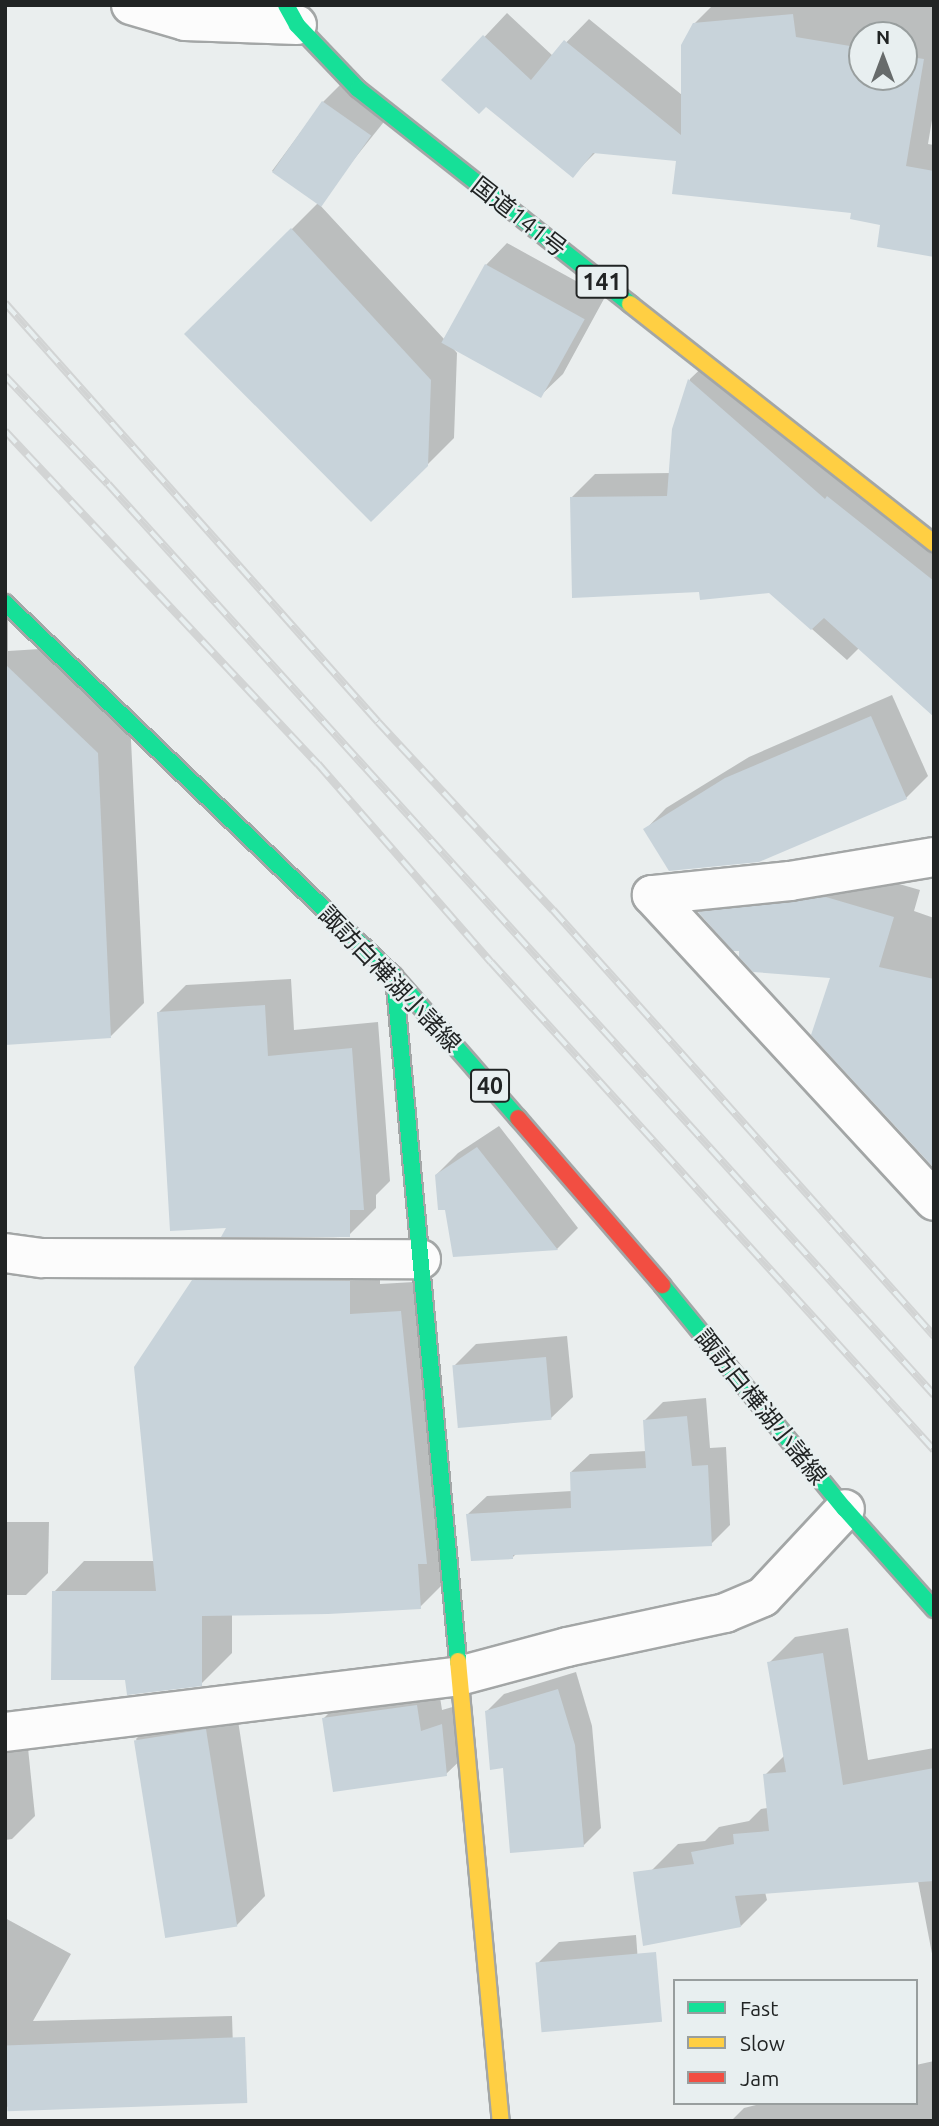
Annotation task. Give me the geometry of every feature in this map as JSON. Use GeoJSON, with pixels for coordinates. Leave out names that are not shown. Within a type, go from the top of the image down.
{"type":"FeatureCollection","features":[{"type":"Feature","properties":{"kind":"main road","name":"国道141号"},"geometry":{"type":"LineString","coordinates":[[291,15],[358,89],[934,543]]}},
{"type":"Feature","properties":{"kind":"main road","name":"諏訪白樺湖小諸線"},"geometry":{"type":"LineString","coordinates":[[5,603],[394,976],[640,1258],[845,1509],[934,1609]]}},
{"type":"Feature","properties":{"kind":"main road"},"geometry":{"type":"LineString","coordinates":[[394,976],[501,2121]]}},
{"type":"Feature","properties":{"kind":"street"},"geometry":{"type":"LineString","coordinates":[[131,5],[185,21],[291,15]]}},
{"type":"Feature","properties":{"kind":"street"},"geometry":{"type":"LineString","coordinates":[[934,857],[790,881],[652,895],[934,1201]]}},
{"type":"Feature","properties":{"kind":"street"},"geometry":{"type":"LineString","coordinates":[[5,1253],[42,1258],[421,1259]]}},
{"type":"Feature","properties":{"kind":"street"},"geometry":{"type":"LineString","coordinates":[[5,1732],[459,1676],[567,1647],[725,1613],[763,1597],[845,1509]]}},
{"type":"Feature","properties":{"kind":"building"},"geometry":{"type":"Polygon","coordinates":[[[793,14],[796,37],[848,46],[848,91],[918,91],[918,58],[924,59],[906,166],[934,171],[934,257],[877,247],[880,225],[850,219],[851,213],[672,194],[676,161],[593,153],[573,178],[486,107],[479,114],[441,80],[483,35],[531,80],[564,40],[681,135],[681,45],[693,23],[793,14]]]}},
{"type":"Feature","properties":{"kind":"building"},"geometry":{"type":"Polygon","coordinates":[[[322,101],[371,135],[321,207],[272,172],[322,101]]]}},
{"type":"Feature","properties":{"kind":"building"},"geometry":{"type":"Polygon","coordinates":[[[291,228],[431,380],[428,466],[371,522],[184,334],[291,228]]]}},
{"type":"Feature","properties":{"kind":"building"},"geometry":{"type":"Polygon","coordinates":[[[485,264],[585,319],[541,398],[441,343],[485,264]]]}},
{"type":"Feature","properties":{"kind":"building"},"geometry":{"type":"Polygon","coordinates":[[[688,379],[825,499],[827,496],[934,581],[934,717],[824,618],[811,630],[769,593],[700,600],[699,592],[572,598],[570,497],[667,496],[672,429],[688,379]]]}},
{"type":"Feature","properties":{"kind":"building"},"geometry":{"type":"Polygon","coordinates":[[[5,664],[98,753],[111,1038],[5,1045],[5,664]]]}},
{"type":"Feature","properties":{"kind":"building"},"geometry":{"type":"Polygon","coordinates":[[[871,716],[907,799],[759,862],[669,871],[643,829],[725,778],[871,716]]]}},
{"type":"Feature","properties":{"kind":"building"},"geometry":{"type":"Polygon","coordinates":[[[826,897],[894,917],[879,967],[934,979],[934,1168],[811,1035],[830,978],[753,972],[739,957],[739,951],[733,951],[698,912],[826,897]]]}},
{"type":"Feature","properties":{"kind":"building"},"geometry":{"type":"Polygon","coordinates":[[[265,1005],[268,1056],[352,1048],[364,1210],[350,1210],[350,1237],[221,1237],[226,1228],[170,1231],[157,1012],[265,1005]]]}},
{"type":"Feature","properties":{"kind":"building"},"geometry":{"type":"Polygon","coordinates":[[[477,1147],[558,1250],[453,1257],[445,1210],[438,1210],[435,1175],[477,1147]]]}},
{"type":"Feature","properties":{"kind":"building"},"geometry":{"type":"Polygon","coordinates":[[[192,1280],[350,1281],[350,1314],[401,1311],[427,1564],[418,1564],[421,1609],[202,1616],[202,1686],[127,1695],[125,1680],[51,1680],[52,1591],[156,1591],[134,1367],[192,1280]]]}},
{"type":"Feature","properties":{"kind":"building"},"geometry":{"type":"Polygon","coordinates":[[[546,1357],[551,1420],[458,1428],[452,1365],[546,1357]]]}},
{"type":"Feature","properties":{"kind":"building"},"geometry":{"type":"Polygon","coordinates":[[[687,1416],[692,1466],[708,1465],[712,1546],[513,1555],[513,1559],[471,1561],[466,1514],[571,1508],[570,1472],[646,1468],[643,1420],[687,1416]]]}},
{"type":"Feature","properties":{"kind":"building"},"geometry":{"type":"Polygon","coordinates":[[[823,1653],[843,1785],[934,1768],[934,1881],[735,1896],[741,1927],[643,1946],[633,1872],[694,1864],[691,1852],[734,1844],[733,1834],[769,1831],[763,1774],[786,1772],[767,1662],[823,1653]]]}},
{"type":"Feature","properties":{"kind":"building"},"geometry":{"type":"Polygon","coordinates":[[[558,1689],[575,1745],[584,1847],[510,1853],[503,1768],[490,1770],[485,1711],[558,1689]]]}},
{"type":"Feature","properties":{"kind":"building"},"geometry":{"type":"Polygon","coordinates":[[[417,1705],[421,1731],[442,1724],[447,1776],[333,1792],[322,1718],[417,1705]]]}},
{"type":"Feature","properties":{"kind":"building"},"geometry":{"type":"Polygon","coordinates":[[[206,1729],[237,1927],[165,1938],[134,1740],[206,1729]]]}},
{"type":"Feature","properties":{"kind":"building"},"geometry":{"type":"Polygon","coordinates":[[[656,1952],[662,2022],[542,2032],[535,1963],[656,1952]]]}},
{"type":"Feature","properties":{"kind":"building"},"geometry":{"type":"Polygon","coordinates":[[[245,2037],[247,2103],[7,2111],[5,2045],[245,2037]]]}},
{"type":"Feature","properties":{"kind":"railway"},"geometry":{"type":"LineString","coordinates":[[5,303],[378,722],[553,910],[934,1336]]}},
{"type":"Feature","properties":{"kind":"railway"},"geometry":{"type":"LineString","coordinates":[[5,376],[108,484],[934,1395]]}},
{"type":"Feature","properties":{"kind":"railway"},"geometry":{"type":"LineString","coordinates":[[5,431],[318,764],[491,962],[934,1450]]}},
{"type":"Feature","properties":{"kind":"traffic: fast"},"geometry":{"type":"LineString","coordinates":[[286,5],[297,25],[358,89],[630,304]]}},
{"type":"Feature","properties":{"kind":"traffic: fast"},"geometry":{"type":"LineString","coordinates":[[5,603],[394,976],[518,1118]]}},
{"type":"Feature","properties":{"kind":"traffic: fast"},"geometry":{"type":"LineString","coordinates":[[394,976],[458,1661]]}},
{"type":"Feature","properties":{"kind":"traffic: fast"},"geometry":{"type":"LineString","coordinates":[[662,1285],[845,1509],[934,1609]]}},
{"type":"Feature","properties":{"kind":"traffic: slow"},"geometry":{"type":"LineString","coordinates":[[630,304],[934,543]]}},
{"type":"Feature","properties":{"kind":"traffic: slow"},"geometry":{"type":"LineString","coordinates":[[458,1661],[501,2121]]}},
{"type":"Feature","properties":{"kind":"traffic: jam"},"geometry":{"type":"LineString","coordinates":[[518,1118],[662,1285]]}}]}
